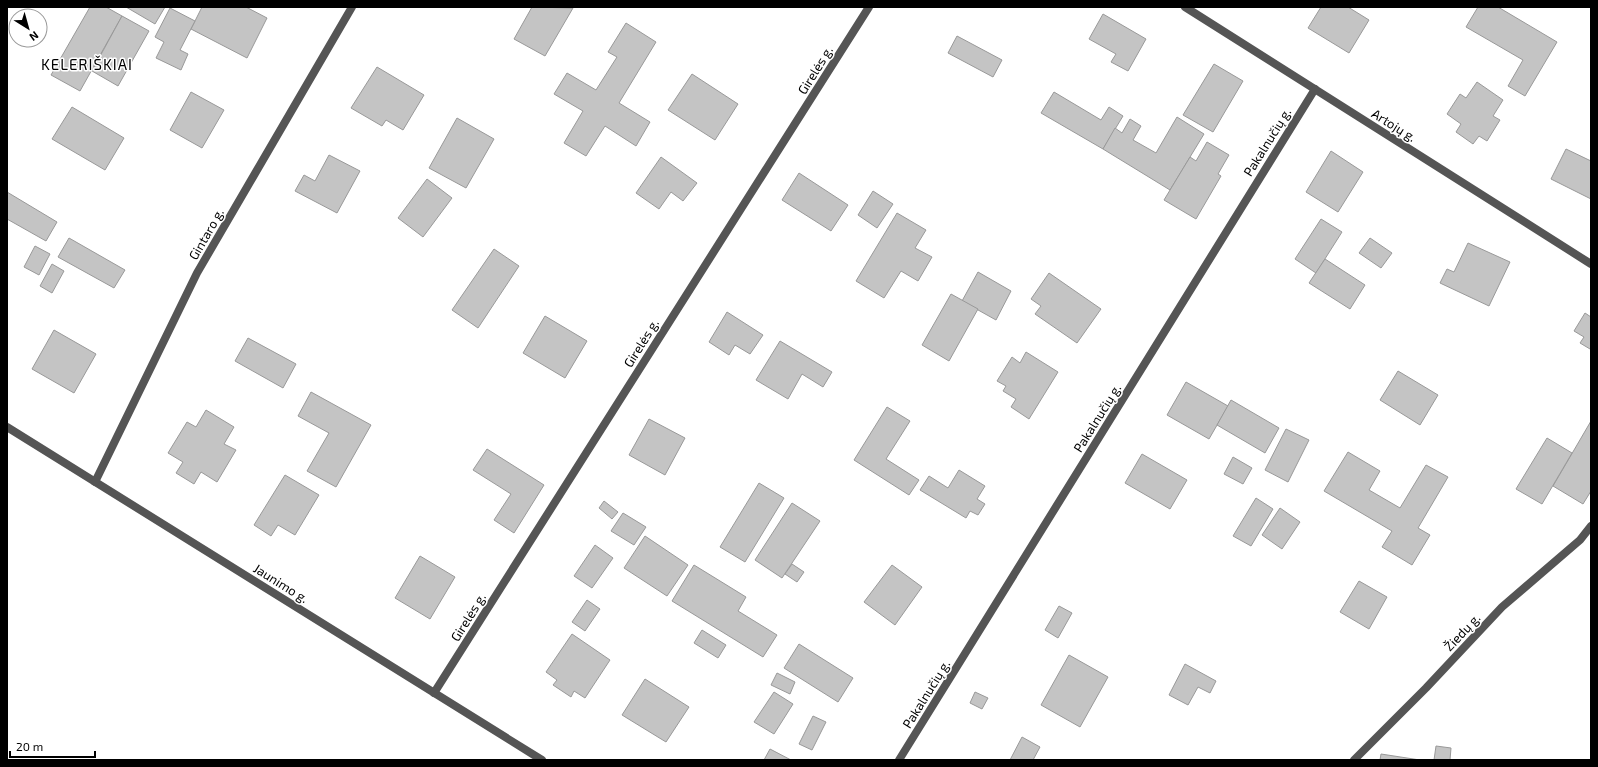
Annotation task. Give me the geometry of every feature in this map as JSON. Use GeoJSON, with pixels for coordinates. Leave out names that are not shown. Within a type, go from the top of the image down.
{"type":"FeatureCollection","features":[{"type":"Feature","properties":{"kind":"street","name":"Gintaro g."},"geometry":{"type":"LineString","coordinates":[[95,482],[197,273],[352,7]]}},
{"type":"Feature","properties":{"kind":"street","name":"Girelės g."},"geometry":{"type":"LineString","coordinates":[[434,693],[869,7]]}},
{"type":"Feature","properties":{"kind":"street","name":"Artojų g."},"geometry":{"type":"LineString","coordinates":[[1185,7],[1591,264]]}},
{"type":"Feature","properties":{"kind":"street","name":"Pakalnučių g."},"geometry":{"type":"LineString","coordinates":[[899,760],[1315,89]]}},
{"type":"Feature","properties":{"kind":"street","name":"Jaunimo g."},"geometry":{"type":"LineString","coordinates":[[7,427],[542,760]]}},
{"type":"Feature","properties":{"kind":"street","name":"Žiedų g."},"geometry":{"type":"LineString","coordinates":[[1354,760],[1426,688],[1502,607],[1580,540],[1591,526]]}},
{"type":"Feature","properties":{"kind":"building"},"geometry":{"type":"Polygon","coordinates":[[[90,7],[106,7],[122,16],[80,91],[51,75],[90,7]]]}},
{"type":"Feature","properties":{"kind":"building"},"geometry":{"type":"Polygon","coordinates":[[[126,7],[165,7],[155,24],[126,7]]]}},
{"type":"Feature","properties":{"kind":"building"},"geometry":{"type":"Polygon","coordinates":[[[202,7],[246,7],[267,18],[247,58],[191,29],[202,7]]]}},
{"type":"Feature","properties":{"kind":"building"},"geometry":{"type":"Polygon","coordinates":[[[532,7],[573,8],[545,56],[514,39],[532,7]]]}},
{"type":"Feature","properties":{"kind":"building"},"geometry":{"type":"Polygon","coordinates":[[[1321,7],[1348,7],[1369,20],[1349,53],[1308,28],[1321,7]]]}},
{"type":"Feature","properties":{"kind":"building"},"geometry":{"type":"Polygon","coordinates":[[[1478,7],[1498,7],[1557,42],[1525,96],[1508,86],[1523,60],[1466,27],[1478,7]]]}},
{"type":"Feature","properties":{"kind":"building"},"geometry":{"type":"Polygon","coordinates":[[[170,8],[195,21],[180,50],[188,54],[181,70],[156,58],[164,42],[155,37],[170,8]]]}},
{"type":"Feature","properties":{"kind":"building"},"geometry":{"type":"Polygon","coordinates":[[[1103,14],[1146,39],[1128,71],[1111,62],[1116,54],[1089,39],[1103,14]]]}},
{"type":"Feature","properties":{"kind":"building"},"geometry":{"type":"Polygon","coordinates":[[[122,16],[149,31],[118,86],[92,71],[122,16]]]}},
{"type":"Feature","properties":{"kind":"building"},"geometry":{"type":"Polygon","coordinates":[[[626,23],[656,42],[619,103],[650,122],[636,146],[605,126],[586,156],[564,143],[583,111],[554,94],[567,73],[596,90],[617,57],[608,52],[626,23]]]}},
{"type":"Feature","properties":{"kind":"building"},"geometry":{"type":"Polygon","coordinates":[[[957,36],[1002,60],[993,77],[948,53],[957,36]]]}},
{"type":"Feature","properties":{"kind":"building"},"geometry":{"type":"Polygon","coordinates":[[[1214,64],[1243,81],[1213,132],[1183,115],[1214,64]]]}},
{"type":"Feature","properties":{"kind":"building"},"geometry":{"type":"Polygon","coordinates":[[[377,67],[424,95],[403,130],[386,120],[382,126],[351,108],[377,67]]]}},
{"type":"Feature","properties":{"kind":"building"},"geometry":{"type":"Polygon","coordinates":[[[692,74],[738,104],[715,140],[668,110],[692,74]]]}},
{"type":"Feature","properties":{"kind":"building"},"geometry":{"type":"Polygon","coordinates":[[[1477,82],[1503,100],[1493,116],[1500,120],[1487,141],[1479,136],[1473,144],[1456,132],[1461,124],[1447,114],[1460,94],[1466,98],[1477,82]]]}},
{"type":"Feature","properties":{"kind":"building"},"geometry":{"type":"Polygon","coordinates":[[[191,92],[224,110],[202,148],[170,130],[191,92]]]}},
{"type":"Feature","properties":{"kind":"building"},"geometry":{"type":"Polygon","coordinates":[[[1054,92],[1101,120],[1109,107],[1123,116],[1103,149],[1041,113],[1054,92]]]}},
{"type":"Feature","properties":{"kind":"building"},"geometry":{"type":"Polygon","coordinates":[[[72,107],[124,138],[105,170],[52,139],[72,107]]]}},
{"type":"Feature","properties":{"kind":"building"},"geometry":{"type":"Polygon","coordinates":[[[1177,117],[1204,134],[1170,190],[1103,149],[1115,128],[1122,133],[1130,119],[1141,126],[1133,140],[1156,153],[1177,117]]]}},
{"type":"Feature","properties":{"kind":"building"},"geometry":{"type":"Polygon","coordinates":[[[457,118],[494,139],[466,188],[429,168],[457,118]]]}},
{"type":"Feature","properties":{"kind":"building"},"geometry":{"type":"Polygon","coordinates":[[[1207,142],[1229,155],[1218,174],[1221,176],[1196,219],[1164,200],[1190,157],[1196,161],[1207,142]]]}},
{"type":"Feature","properties":{"kind":"building"},"geometry":{"type":"Polygon","coordinates":[[[1566,149],[1591,161],[1591,199],[1551,179],[1566,149]]]}},
{"type":"Feature","properties":{"kind":"building"},"geometry":{"type":"Polygon","coordinates":[[[1331,151],[1363,172],[1338,212],[1306,192],[1331,151]]]}},
{"type":"Feature","properties":{"kind":"building"},"geometry":{"type":"Polygon","coordinates":[[[329,155],[360,171],[337,213],[295,191],[304,175],[315,181],[329,155]]]}},
{"type":"Feature","properties":{"kind":"building"},"geometry":{"type":"Polygon","coordinates":[[[661,157],[697,183],[683,201],[671,192],[659,209],[636,193],[661,157]]]}},
{"type":"Feature","properties":{"kind":"building"},"geometry":{"type":"Polygon","coordinates":[[[799,173],[848,205],[831,231],[782,200],[799,173]]]}},
{"type":"Feature","properties":{"kind":"building"},"geometry":{"type":"Polygon","coordinates":[[[427,179],[452,198],[423,237],[398,218],[427,179]]]}},
{"type":"Feature","properties":{"kind":"building"},"geometry":{"type":"Polygon","coordinates":[[[873,191],[893,204],[877,228],[858,215],[873,191]]]}},
{"type":"Feature","properties":{"kind":"building"},"geometry":{"type":"Polygon","coordinates":[[[7,192],[57,222],[46,241],[7,219],[7,192]]]}},
{"type":"Feature","properties":{"kind":"building"},"geometry":{"type":"Polygon","coordinates":[[[897,213],[926,230],[915,248],[932,257],[918,281],[901,271],[884,298],[856,281],[897,213]]]}},
{"type":"Feature","properties":{"kind":"building"},"geometry":{"type":"Polygon","coordinates":[[[1321,219],[1342,232],[1316,273],[1295,259],[1321,219]]]}},
{"type":"Feature","properties":{"kind":"building"},"geometry":{"type":"Polygon","coordinates":[[[69,238],[125,270],[114,288],[58,257],[69,238]]]}},
{"type":"Feature","properties":{"kind":"building"},"geometry":{"type":"Polygon","coordinates":[[[1370,238],[1392,253],[1381,268],[1359,253],[1370,238]]]}},
{"type":"Feature","properties":{"kind":"building"},"geometry":{"type":"Polygon","coordinates":[[[1468,243],[1510,262],[1489,306],[1440,283],[1447,269],[1454,272],[1468,243]]]}},
{"type":"Feature","properties":{"kind":"building"},"geometry":{"type":"Polygon","coordinates":[[[35,246],[50,254],[39,275],[24,267],[35,246]]]}},
{"type":"Feature","properties":{"kind":"building"},"geometry":{"type":"Polygon","coordinates":[[[494,249],[519,266],[478,328],[452,310],[494,249]]]}},
{"type":"Feature","properties":{"kind":"building"},"geometry":{"type":"Polygon","coordinates":[[[1325,259],[1365,285],[1350,309],[1309,283],[1325,259]]]}},
{"type":"Feature","properties":{"kind":"building"},"geometry":{"type":"Polygon","coordinates":[[[52,264],[64,271],[52,293],[40,286],[52,264]]]}},
{"type":"Feature","properties":{"kind":"building"},"geometry":{"type":"Polygon","coordinates":[[[978,272],[1011,291],[996,320],[962,301],[978,272]]]}},
{"type":"Feature","properties":{"kind":"building"},"geometry":{"type":"Polygon","coordinates":[[[1049,273],[1101,309],[1077,343],[1035,314],[1041,306],[1031,299],[1049,273]]]}},
{"type":"Feature","properties":{"kind":"building"},"geometry":{"type":"Polygon","coordinates":[[[951,294],[978,309],[949,361],[922,345],[951,294]]]}},
{"type":"Feature","properties":{"kind":"building"},"geometry":{"type":"Polygon","coordinates":[[[727,312],[763,335],[750,354],[735,345],[729,355],[709,342],[727,312]]]}},
{"type":"Feature","properties":{"kind":"building"},"geometry":{"type":"Polygon","coordinates":[[[1585,313],[1591,317],[1590,349],[1580,343],[1584,337],[1574,331],[1585,313]]]}},
{"type":"Feature","properties":{"kind":"building"},"geometry":{"type":"Polygon","coordinates":[[[545,316],[587,341],[565,378],[523,353],[545,316]]]}},
{"type":"Feature","properties":{"kind":"building"},"geometry":{"type":"Polygon","coordinates":[[[54,330],[96,354],[74,393],[32,369],[54,330]]]}},
{"type":"Feature","properties":{"kind":"building"},"geometry":{"type":"Polygon","coordinates":[[[248,338],[296,364],[283,388],[235,361],[248,338]]]}},
{"type":"Feature","properties":{"kind":"building"},"geometry":{"type":"Polygon","coordinates":[[[780,341],[832,372],[823,387],[802,374],[788,399],[756,380],[780,341]]]}},
{"type":"Feature","properties":{"kind":"building"},"geometry":{"type":"Polygon","coordinates":[[[1026,352],[1058,372],[1029,419],[1011,407],[1016,399],[1003,391],[1006,386],[997,381],[1012,357],[1020,363],[1026,352]]]}},
{"type":"Feature","properties":{"kind":"building"},"geometry":{"type":"Polygon","coordinates":[[[1398,371],[1438,395],[1420,425],[1380,400],[1398,371]]]}},
{"type":"Feature","properties":{"kind":"building"},"geometry":{"type":"Polygon","coordinates":[[[1186,382],[1228,406],[1209,439],[1167,415],[1186,382]]]}},
{"type":"Feature","properties":{"kind":"building"},"geometry":{"type":"Polygon","coordinates":[[[311,392],[371,425],[336,487],[307,471],[329,433],[298,416],[311,392]]]}},
{"type":"Feature","properties":{"kind":"building"},"geometry":{"type":"Polygon","coordinates":[[[1231,400],[1279,428],[1265,453],[1217,425],[1231,400]]]}},
{"type":"Feature","properties":{"kind":"building"},"geometry":{"type":"Polygon","coordinates":[[[887,407],[910,421],[886,459],[919,480],[909,495],[854,460],[887,407]]]}},
{"type":"Feature","properties":{"kind":"building"},"geometry":{"type":"Polygon","coordinates":[[[206,410],[234,427],[224,444],[236,450],[217,482],[201,472],[194,484],[176,473],[183,462],[168,453],[187,422],[196,427],[206,410]]]}},
{"type":"Feature","properties":{"kind":"building"},"geometry":{"type":"Polygon","coordinates":[[[649,419],[685,438],[665,475],[629,455],[649,419]]]}},
{"type":"Feature","properties":{"kind":"building"},"geometry":{"type":"Polygon","coordinates":[[[1591,421],[1591,491],[1583,504],[1553,486],[1591,421]]]}},
{"type":"Feature","properties":{"kind":"building"},"geometry":{"type":"Polygon","coordinates":[[[1286,429],[1309,440],[1288,482],[1265,470],[1286,429]]]}},
{"type":"Feature","properties":{"kind":"building"},"geometry":{"type":"Polygon","coordinates":[[[1547,438],[1572,453],[1542,504],[1516,489],[1547,438]]]}},
{"type":"Feature","properties":{"kind":"building"},"geometry":{"type":"Polygon","coordinates":[[[487,449],[544,485],[514,533],[494,520],[511,494],[473,470],[487,449]]]}},
{"type":"Feature","properties":{"kind":"building"},"geometry":{"type":"Polygon","coordinates":[[[1348,452],[1380,471],[1369,490],[1400,508],[1426,465],[1448,477],[1418,528],[1430,535],[1412,565],[1382,547],[1392,531],[1324,491],[1348,452]]]}},
{"type":"Feature","properties":{"kind":"building"},"geometry":{"type":"Polygon","coordinates":[[[1142,454],[1187,480],[1170,509],[1125,483],[1142,454]]]}},
{"type":"Feature","properties":{"kind":"building"},"geometry":{"type":"Polygon","coordinates":[[[1233,457],[1252,468],[1243,484],[1224,474],[1233,457]]]}},
{"type":"Feature","properties":{"kind":"building"},"geometry":{"type":"Polygon","coordinates":[[[959,470],[985,486],[977,499],[985,504],[978,515],[970,511],[966,518],[920,490],[929,476],[948,488],[959,470]]]}},
{"type":"Feature","properties":{"kind":"building"},"geometry":{"type":"Polygon","coordinates":[[[285,475],[319,495],[295,535],[278,525],[271,536],[254,525],[285,475]]]}},
{"type":"Feature","properties":{"kind":"building"},"geometry":{"type":"Polygon","coordinates":[[[759,483],[784,498],[745,562],[720,547],[759,483]]]}},
{"type":"Feature","properties":{"kind":"building"},"geometry":{"type":"Polygon","coordinates":[[[1256,498],[1273,509],[1251,546],[1233,536],[1256,498]]]}},
{"type":"Feature","properties":{"kind":"building"},"geometry":{"type":"Polygon","coordinates":[[[604,501],[618,512],[612,519],[599,508],[604,501]]]}},
{"type":"Feature","properties":{"kind":"building"},"geometry":{"type":"Polygon","coordinates":[[[792,503],[820,521],[782,578],[755,560],[792,503]]]}},
{"type":"Feature","properties":{"kind":"building"},"geometry":{"type":"Polygon","coordinates":[[[1280,508],[1300,522],[1282,549],[1262,535],[1280,508]]]}},
{"type":"Feature","properties":{"kind":"building"},"geometry":{"type":"Polygon","coordinates":[[[623,513],[646,527],[634,545],[611,531],[623,513]]]}},
{"type":"Feature","properties":{"kind":"building"},"geometry":{"type":"Polygon","coordinates":[[[645,536],[688,565],[667,596],[624,568],[645,536]]]}},
{"type":"Feature","properties":{"kind":"building"},"geometry":{"type":"Polygon","coordinates":[[[595,545],[613,558],[592,588],[574,576],[595,545]]]}},
{"type":"Feature","properties":{"kind":"building"},"geometry":{"type":"Polygon","coordinates":[[[420,556],[455,577],[430,619],[395,598],[420,556]]]}},
{"type":"Feature","properties":{"kind":"building"},"geometry":{"type":"Polygon","coordinates":[[[792,564],[804,572],[797,582],[785,574],[792,564]]]}},
{"type":"Feature","properties":{"kind":"building"},"geometry":{"type":"Polygon","coordinates":[[[694,565],[746,597],[738,611],[777,635],[763,657],[672,601],[694,565]]]}},
{"type":"Feature","properties":{"kind":"building"},"geometry":{"type":"Polygon","coordinates":[[[892,565],[922,587],[895,625],[864,602],[892,565]]]}},
{"type":"Feature","properties":{"kind":"building"},"geometry":{"type":"Polygon","coordinates":[[[1359,581],[1387,597],[1369,629],[1340,612],[1359,581]]]}},
{"type":"Feature","properties":{"kind":"building"},"geometry":{"type":"Polygon","coordinates":[[[587,600],[600,609],[585,631],[572,622],[587,600]]]}},
{"type":"Feature","properties":{"kind":"building"},"geometry":{"type":"Polygon","coordinates":[[[1059,606],[1072,613],[1058,638],[1045,630],[1059,606]]]}},
{"type":"Feature","properties":{"kind":"building"},"geometry":{"type":"Polygon","coordinates":[[[702,630],[726,645],[718,658],[694,643],[702,630]]]}},
{"type":"Feature","properties":{"kind":"building"},"geometry":{"type":"Polygon","coordinates":[[[572,634],[610,660],[585,698],[574,691],[571,697],[553,685],[557,680],[546,672],[572,634]]]}},
{"type":"Feature","properties":{"kind":"building"},"geometry":{"type":"Polygon","coordinates":[[[799,644],[853,678],[838,702],[784,668],[799,644]]]}},
{"type":"Feature","properties":{"kind":"building"},"geometry":{"type":"Polygon","coordinates":[[[1069,655],[1108,677],[1080,727],[1041,705],[1069,655]]]}},
{"type":"Feature","properties":{"kind":"building"},"geometry":{"type":"Polygon","coordinates":[[[1185,664],[1216,681],[1210,693],[1198,687],[1188,705],[1169,695],[1185,664]]]}},
{"type":"Feature","properties":{"kind":"building"},"geometry":{"type":"Polygon","coordinates":[[[777,673],[795,682],[790,694],[771,685],[777,673]]]}},
{"type":"Feature","properties":{"kind":"building"},"geometry":{"type":"Polygon","coordinates":[[[645,679],[689,707],[666,742],[622,715],[645,679]]]}},
{"type":"Feature","properties":{"kind":"building"},"geometry":{"type":"Polygon","coordinates":[[[774,692],[793,704],[774,734],[754,722],[774,692]]]}},
{"type":"Feature","properties":{"kind":"building"},"geometry":{"type":"Polygon","coordinates":[[[975,692],[988,698],[982,709],[970,703],[975,692]]]}},
{"type":"Feature","properties":{"kind":"building"},"geometry":{"type":"Polygon","coordinates":[[[813,716],[826,722],[812,750],[799,744],[813,716]]]}},
{"type":"Feature","properties":{"kind":"building"},"geometry":{"type":"Polygon","coordinates":[[[1022,737],[1040,747],[1033,760],[1010,760],[1022,737]]]}},
{"type":"Feature","properties":{"kind":"building"},"geometry":{"type":"Polygon","coordinates":[[[1436,746],[1451,748],[1450,760],[1434,760],[1436,746]]]}},
{"type":"Feature","properties":{"kind":"building"},"geometry":{"type":"Polygon","coordinates":[[[770,749],[791,760],[764,760],[770,749]]]}},
{"type":"Feature","properties":{"kind":"building"},"geometry":{"type":"Polygon","coordinates":[[[1381,754],[1420,760],[1380,760],[1381,754]]]}},
{"type":"Feature","properties":{"kind":"district","name":"KELERIŠKIAI"},"geometry":{"type":"Point","coordinates":[87,65]}}]}
